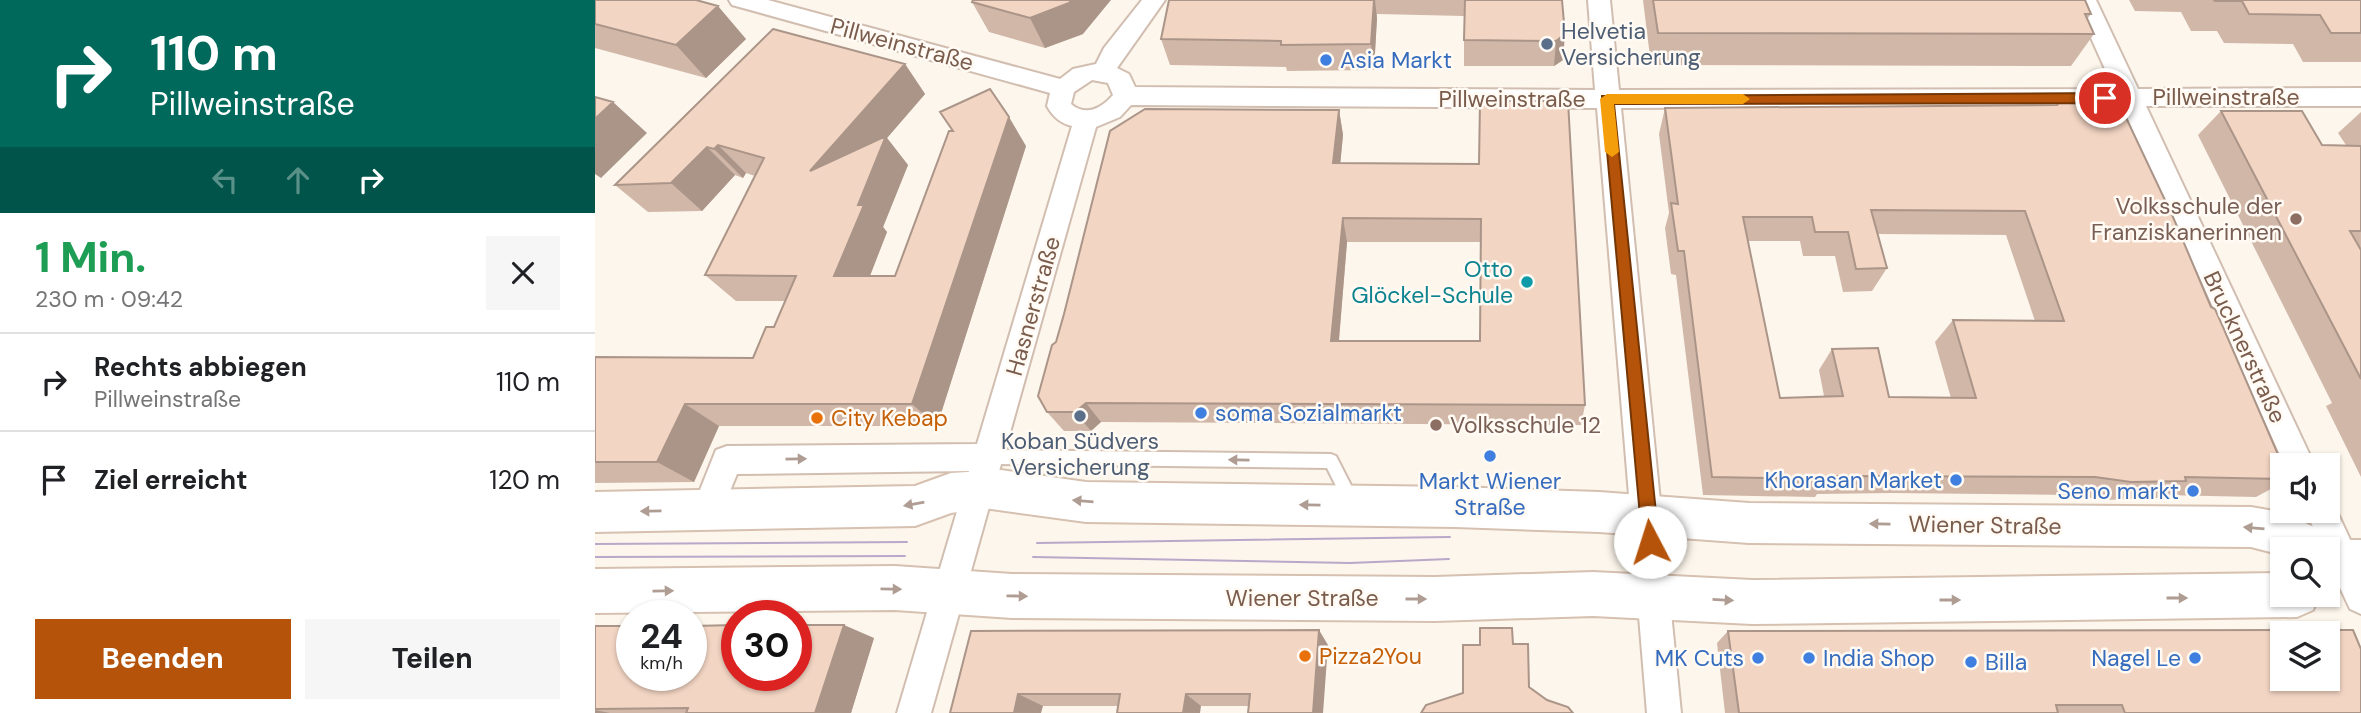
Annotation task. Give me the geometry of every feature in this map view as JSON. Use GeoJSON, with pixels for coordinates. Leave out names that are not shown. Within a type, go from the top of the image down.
{"type":"FeatureCollection","features":[{"type":"Feature","properties":{"kind":"main road","name":"Wiener Straße"},"geometry":{"type":"LineString","coordinates":[[595,512],[915,506],[952,492],[985,474],[1036,492],[1086,502],[1353,506],[1647,515],[1749,523],[2251,527],[2280,532],[2289,537]]}},
{"type":"Feature","properties":{"kind":"main road","name":"Wiener Straße"},"geometry":{"type":"LineString","coordinates":[[595,592],[895,588],[1013,596],[1435,599],[1593,594],[1766,602],[2270,595]]}},
{"type":"Feature","properties":{"kind":"street","name":"Pillweinstraße"},"geometry":{"type":"LineString","coordinates":[[740,0],[1063,88]]}},
{"type":"Feature","properties":{"kind":"street"},"geometry":{"type":"LineString","coordinates":[[1104,72],[1112,54],[1154,0]]}},
{"type":"Feature","properties":{"kind":"street"},"geometry":{"type":"LineString","coordinates":[[1599,0],[1664,713]]}},
{"type":"Feature","properties":{"kind":"street","name":"Brucknerstraße"},"geometry":{"type":"LineString","coordinates":[[2085,0],[2294,453]]}},
{"type":"Feature","properties":{"kind":"street"},"geometry":{"type":"LineString","coordinates":[[1104,72],[1121,80],[1125,96],[1110,113],[1086,120],[1064,114],[1059,97],[1063,88],[1081,75],[1104,72]]}},
{"type":"Feature","properties":{"kind":"street","name":"Pillweinstraße"},"geometry":{"type":"LineString","coordinates":[[1125,96],[1607,99],[2361,97]]}},
{"type":"Feature","properties":{"kind":"street","name":"Hasnerstraße"},"geometry":{"type":"LineString","coordinates":[[985,474],[1086,120]]}},
{"type":"Feature","properties":{"kind":"street"},"geometry":{"type":"LineString","coordinates":[[914,713],[985,474]]}},
{"type":"Feature","properties":{"kind":"building"},"geometry":{"type":"Polygon","coordinates":[[[595,0],[696,0],[718,6],[676,45],[595,24],[595,0]]]}},
{"type":"Feature","properties":{"kind":"building"},"geometry":{"type":"Polygon","coordinates":[[[1072,0],[1030,18],[972,2],[1072,0]]]}},
{"type":"Feature","properties":{"kind":"building"},"geometry":{"type":"Polygon","coordinates":[[[1169,0],[1374,0],[1371,44],[1281,45],[1281,41],[1161,39],[1169,0]]]}},
{"type":"Feature","properties":{"kind":"building"},"geometry":{"type":"Polygon","coordinates":[[[1465,0],[1562,0],[1565,34],[1556,41],[1464,40],[1465,0]]]}},
{"type":"Feature","properties":{"kind":"building"},"geometry":{"type":"Polygon","coordinates":[[[1653,0],[2085,0],[2091,14],[2085,14],[2094,34],[1658,33],[1653,0]]]}},
{"type":"Feature","properties":{"kind":"building"},"geometry":{"type":"Polygon","coordinates":[[[2214,0],[2361,0],[2361,33],[2331,33],[2320,15],[2249,14],[2242,1],[2214,0]]]}},
{"type":"Feature","properties":{"kind":"building"},"geometry":{"type":"Polygon","coordinates":[[[773,29],[905,64],[810,171],[886,136],[858,205],[864,205],[834,276],[895,276],[949,131],[953,131],[940,112],[990,89],[1009,117],[912,404],[685,404],[657,462],[595,462],[595,357],[753,358],[766,327],[774,327],[796,276],[705,275],[764,158],[718,145],[714,149],[707,147],[671,183],[615,185],[773,29]]]}},
{"type":"Feature","properties":{"kind":"building"},"geometry":{"type":"Polygon","coordinates":[[[595,97],[613,102],[595,119],[595,97]]]}},
{"type":"Feature","properties":{"kind":"building"},"geometry":{"type":"Polygon","coordinates":[[[1480,101],[1568,101],[1585,405],[1086,403],[1075,412],[1047,412],[1038,396],[1064,314],[1110,131],[1145,109],[1339,110],[1333,163],[1479,164],[1480,101]],[[1343,218],[1331,341],[1480,341],[1481,219],[1343,218]]]}},
{"type":"Feature","properties":{"kind":"building"},"geometry":{"type":"Polygon","coordinates":[[[2059,103],[2120,105],[2173,217],[2211,307],[2215,309],[2277,453],[2270,453],[2270,479],[2185,477],[2186,481],[2131,482],[2095,477],[1712,477],[1684,251],[1678,251],[1671,203],[1678,204],[1665,108],[2059,103]],[[1871,210],[1887,268],[1856,269],[1848,232],[1815,232],[1812,217],[1743,217],[1780,398],[1843,396],[1832,349],[1878,348],[1889,397],[1976,398],[1953,320],[2064,321],[2025,211],[1871,210]]]}},
{"type":"Feature","properties":{"kind":"building"},"geometry":{"type":"Polygon","coordinates":[[[2221,111],[2302,111],[2322,145],[2361,146],[2361,231],[2350,231],[2361,250],[2361,379],[2221,111]]]}},
{"type":"Feature","properties":{"kind":"building"},"geometry":{"type":"Polygon","coordinates":[[[721,625],[721,691],[812,691],[812,625],[844,625],[815,713],[686,713],[688,708],[595,709],[595,626],[616,626],[616,691],[707,691],[707,626],[721,625]]]}},
{"type":"Feature","properties":{"kind":"building"},"geometry":{"type":"Polygon","coordinates":[[[1480,628],[1512,628],[1513,644],[1528,644],[1529,687],[1547,700],[1568,707],[1573,713],[1421,713],[1426,705],[1463,693],[1463,645],[1480,645],[1480,628]]]}},
{"type":"Feature","properties":{"kind":"building"},"geometry":{"type":"Polygon","coordinates":[[[1319,630],[1313,713],[1248,713],[1250,694],[1186,694],[1183,713],[1117,713],[1120,694],[1018,694],[1014,713],[950,713],[971,631],[1319,630]]]}},
{"type":"Feature","properties":{"kind":"building"},"geometry":{"type":"Polygon","coordinates":[[[2270,630],[2270,691],[2340,691],[2340,630],[2353,630],[2361,649],[2361,713],[2125,713],[2122,705],[2056,705],[2058,713],[1739,713],[1728,631],[2270,630]]]}},
{"type":"Feature","properties":{"kind":"tram line"},"geometry":{"type":"LineString","coordinates":[[1037,543],[1450,537]]}},
{"type":"Feature","properties":{"kind":"tram line"},"geometry":{"type":"LineString","coordinates":[[595,544],[907,542]]}},
{"type":"Feature","properties":{"kind":"tram line"},"geometry":{"type":"LineString","coordinates":[[595,557],[905,556]]}},
{"type":"Feature","properties":{"kind":"tram line"},"geometry":{"type":"LineString","coordinates":[[1033,557],[1350,563],[1449,559]]}},
{"type":"Feature","properties":{"kind":"slow traffic"},"geometry":{"type":"LineString","coordinates":[[1612,152],[1607,99],[1743,99]]}},
{"type":"Feature","properties":{"kind":"place","name":"Helvetia Versicherung"},"geometry":{"type":"Point","coordinates":[1547,44]}},
{"type":"Feature","properties":{"kind":"place","name":"Asia Markt"},"geometry":{"type":"Point","coordinates":[1326,60]}},
{"type":"Feature","properties":{"kind":"place","name":"Volksschule der Franziskanerinnen"},"geometry":{"type":"Point","coordinates":[2296,219]}},
{"type":"Feature","properties":{"kind":"place","name":"Otto Glöckel-Schule"},"geometry":{"type":"Point","coordinates":[1527,282]}},
{"type":"Feature","properties":{"kind":"place","name":"soma Sozialmarkt"},"geometry":{"type":"Point","coordinates":[1201,413]}},
{"type":"Feature","properties":{"kind":"place","name":"Koban Südvers Versicherung"},"geometry":{"type":"Point","coordinates":[1080,416]}},
{"type":"Feature","properties":{"kind":"place","name":"City Kebap"},"geometry":{"type":"Point","coordinates":[817,418]}},
{"type":"Feature","properties":{"kind":"place","name":"Volksschule 12"},"geometry":{"type":"Point","coordinates":[1436,425]}},
{"type":"Feature","properties":{"kind":"place","name":"Markt Wiener Straße"},"geometry":{"type":"Point","coordinates":[1490,456]}},
{"type":"Feature","properties":{"kind":"place","name":"Khorasan Market"},"geometry":{"type":"Point","coordinates":[1956,480]}},
{"type":"Feature","properties":{"kind":"place","name":"Seno markt"},"geometry":{"type":"Point","coordinates":[2193,491]}},
{"type":"Feature","properties":{"kind":"place","name":"Pizza2You"},"geometry":{"type":"Point","coordinates":[1305,656]}},
{"type":"Feature","properties":{"kind":"place","name":"MK Cuts"},"geometry":{"type":"Point","coordinates":[1758,658]}},
{"type":"Feature","properties":{"kind":"place","name":"India Shop"},"geometry":{"type":"Point","coordinates":[1809,658]}},
{"type":"Feature","properties":{"kind":"place","name":"Nagel Le"},"geometry":{"type":"Point","coordinates":[2195,658]}},
{"type":"Feature","properties":{"kind":"place","name":"Billa"},"geometry":{"type":"Point","coordinates":[1971,662]}},
{"type":"Feature","properties":{"kind":"route"},"geometry":{"type":"LineString","coordinates":[[1650,542],[1607,99],[2105,98]]}}]}
